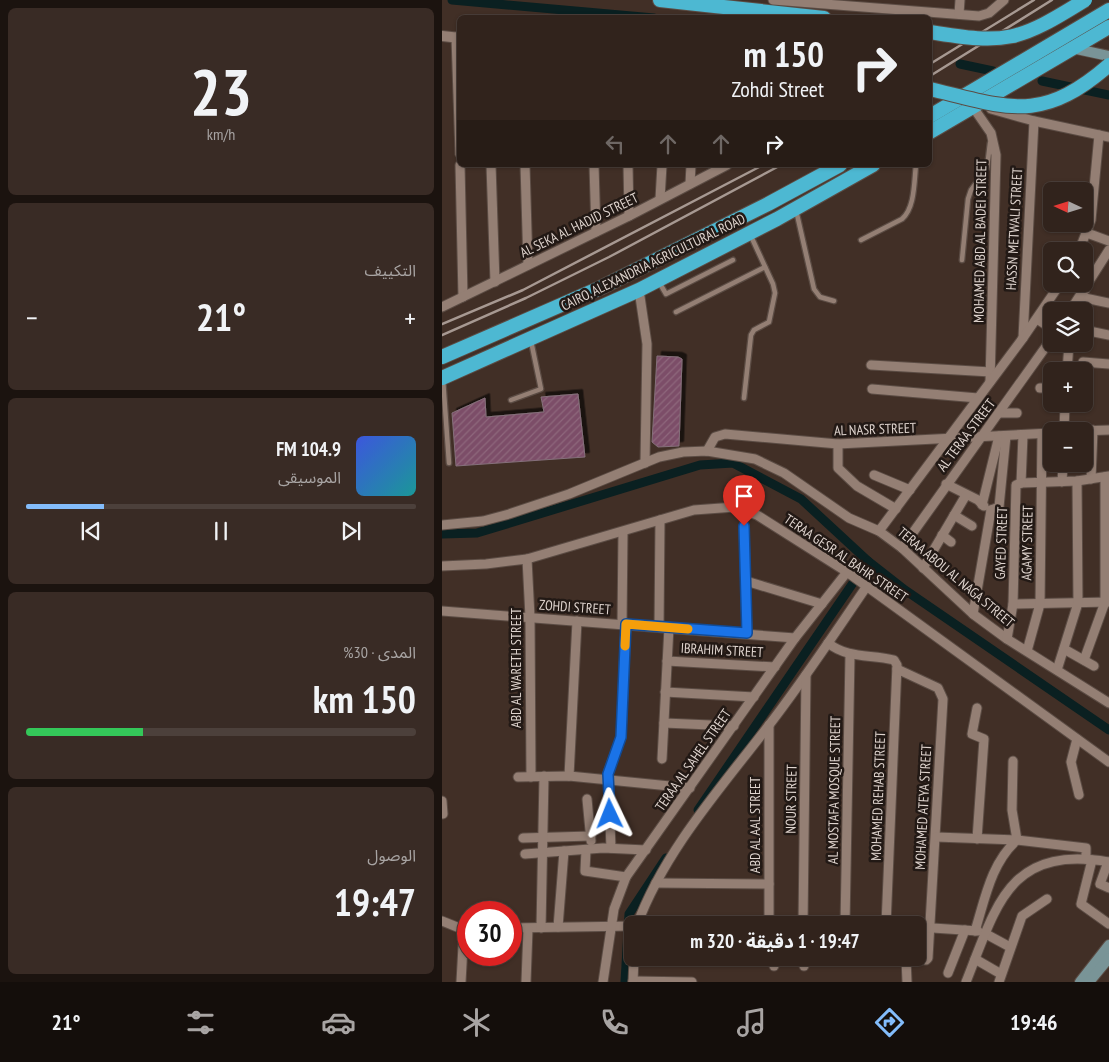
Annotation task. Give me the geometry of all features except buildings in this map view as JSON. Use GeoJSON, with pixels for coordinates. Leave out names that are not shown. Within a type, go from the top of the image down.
{"type":"FeatureCollection","features":[{"type":"Feature","properties":{"kind":"highway"},"geometry":{"type":"LineString","coordinates":[[660,0],[827,7]]}},
{"type":"Feature","properties":{"kind":"highway"},"geometry":{"type":"LineString","coordinates":[[932,32],[982,40],[1010,38],[1043,26],[1085,0]]}},
{"type":"Feature","properties":{"kind":"highway"},"geometry":{"type":"LineString","coordinates":[[932,115],[1108,10]]}},
{"type":"Feature","properties":{"kind":"highway"},"geometry":{"type":"LineString","coordinates":[[932,131],[1108,27]]}},
{"type":"Feature","properties":{"kind":"highway"},"geometry":{"type":"LineString","coordinates":[[932,89],[1002,106],[1025,107],[1048,102],[1070,94],[1090,82],[1108,65]]}},
{"type":"Feature","properties":{"kind":"highway","name":"CAIRO, ALEXANDRIA AGRICULTURAL ROAD"},"geometry":{"type":"LineString","coordinates":[[442,357],[600,288],[768,204],[836,167]]}},
{"type":"Feature","properties":{"kind":"highway","name":"CAIRO, ALEXANDRIA AGRICULTURAL ROAD"},"geometry":{"type":"LineString","coordinates":[[443,377],[530,340],[658,281],[869,167]]}},
{"type":"Feature","properties":{"kind":"main road"},"geometry":{"type":"LineString","coordinates":[[1072,48],[1108,56]]}},
{"type":"Feature","properties":{"kind":"main road"},"geometry":{"type":"LineString","coordinates":[[1080,982],[1108,945]]}},
{"type":"Feature","properties":{"kind":"main road"},"geometry":{"type":"LineString","coordinates":[[1089,982],[1108,958]]}},
{"type":"Feature","properties":{"kind":"street"},"geometry":{"type":"LineString","coordinates":[[773,0],[827,7],[877,4],[959,14],[986,14],[1004,0]]}},
{"type":"Feature","properties":{"kind":"street"},"geometry":{"type":"LineString","coordinates":[[959,14],[960,0]]}},
{"type":"Feature","properties":{"kind":"street"},"geometry":{"type":"LineString","coordinates":[[442,36],[457,38]]}},
{"type":"Feature","properties":{"kind":"street"},"geometry":{"type":"LineString","coordinates":[[975,106],[1104,136],[1093,207],[1083,242]]}},
{"type":"Feature","properties":{"kind":"street","name":"MOHAMED ABD AL BADEI STREET"},"geometry":{"type":"LineString","coordinates":[[975,106],[991,133],[996,163],[990,377]]}},
{"type":"Feature","properties":{"kind":"street","name":"HASSN METWALI STREET"},"geometry":{"type":"LineString","coordinates":[[1023,338],[1034,121]]}},
{"type":"Feature","properties":{"kind":"street"},"geometry":{"type":"LineString","coordinates":[[460,167],[463,297]]}},
{"type":"Feature","properties":{"kind":"street"},"geometry":{"type":"LineString","coordinates":[[491,167],[495,282]]}},
{"type":"Feature","properties":{"kind":"street"},"geometry":{"type":"LineString","coordinates":[[526,167],[528,265]]}},
{"type":"Feature","properties":{"kind":"street"},"geometry":{"type":"LineString","coordinates":[[594,167],[596,232]]}},
{"type":"Feature","properties":{"kind":"street"},"geometry":{"type":"LineString","coordinates":[[628,167],[629,216]]}},
{"type":"Feature","properties":{"kind":"street"},"geometry":{"type":"LineString","coordinates":[[660,200],[662,167]]}},
{"type":"Feature","properties":{"kind":"street"},"geometry":{"type":"LineString","coordinates":[[690,184],[691,167]]}},
{"type":"Feature","properties":{"kind":"street","name":"AL SEKA AL HADID STREET"},"geometry":{"type":"LineString","coordinates":[[442,307],[629,216],[721,167]]}},
{"type":"Feature","properties":{"kind":"street"},"geometry":{"type":"LineString","coordinates":[[1087,233],[1108,241]]}},
{"type":"Feature","properties":{"kind":"street"},"geometry":{"type":"LineString","coordinates":[[1076,302],[1108,250]]}},
{"type":"Feature","properties":{"kind":"street"},"geometry":{"type":"LineString","coordinates":[[639,290],[647,344],[645,463]]}},
{"type":"Feature","properties":{"kind":"street"},"geometry":{"type":"LineString","coordinates":[[879,531],[978,398],[990,377],[1023,338],[1055,292]]}},
{"type":"Feature","properties":{"kind":"street"},"geometry":{"type":"LineString","coordinates":[[1082,293],[1108,303]]}},
{"type":"Feature","properties":{"kind":"street"},"geometry":{"type":"LineString","coordinates":[[1036,319],[1043,324]]}},
{"type":"Feature","properties":{"kind":"street"},"geometry":{"type":"LineString","coordinates":[[1093,332],[1108,335]]}},
{"type":"Feature","properties":{"kind":"street","name":"AL TERAA STREET"},"geometry":{"type":"LineString","coordinates":[[902,548],[1043,351]]}},
{"type":"Feature","properties":{"kind":"street"},"geometry":{"type":"LineString","coordinates":[[1093,363],[1108,364]]}},
{"type":"Feature","properties":{"kind":"street"},"geometry":{"type":"LineString","coordinates":[[871,364],[990,377]]}},
{"type":"Feature","properties":{"kind":"street"},"geometry":{"type":"LineString","coordinates":[[872,389],[978,398]]}},
{"type":"Feature","properties":{"kind":"street"},"geometry":{"type":"LineString","coordinates":[[1000,413],[1017,413]]}},
{"type":"Feature","properties":{"kind":"street"},"geometry":{"type":"LineString","coordinates":[[1093,430],[1108,430]]}},
{"type":"Feature","properties":{"kind":"street","name":"AL NASR STREET"},"geometry":{"type":"LineString","coordinates":[[707,451],[715,437],[725,434],[838,444],[1042,434]]}},
{"type":"Feature","properties":{"kind":"street","name":"AGAMY STREET"},"geometry":{"type":"LineString","coordinates":[[1027,651],[1040,604],[1042,434]]}},
{"type":"Feature","properties":{"kind":"street"},"geometry":{"type":"LineString","coordinates":[[1023,435],[1021,483],[1077,481],[1106,477],[1107,602],[1084,660]]}},
{"type":"Feature","properties":{"kind":"street"},"geometry":{"type":"LineString","coordinates":[[982,505],[1002,436]]}},
{"type":"Feature","properties":{"kind":"street"},"geometry":{"type":"LineString","coordinates":[[946,484],[978,500],[982,505],[991,510],[998,508],[1001,485],[1002,436]]}},
{"type":"Feature","properties":{"kind":"street"},"geometry":{"type":"LineString","coordinates":[[838,444],[838,468],[858,486],[896,509]]}},
{"type":"Feature","properties":{"kind":"street","name":"TERAA ABOU AL NAGA STREET"},"geometry":{"type":"LineString","coordinates":[[442,525],[483,521],[518,511],[569,494],[645,463],[684,452],[707,451],[739,455],[770,465],[836,511],[879,531],[902,548],[974,614],[1007,639],[1108,703]]}},
{"type":"Feature","properties":{"kind":"street"},"geometry":{"type":"LineString","coordinates":[[1062,482],[1063,472]]}},
{"type":"Feature","properties":{"kind":"street"},"geometry":{"type":"LineString","coordinates":[[1091,472],[1091,479]]}},
{"type":"Feature","properties":{"kind":"street"},"geometry":{"type":"LineString","coordinates":[[874,475],[910,490]]}},
{"type":"Feature","properties":{"kind":"street"},"geometry":{"type":"LineString","coordinates":[[1057,670],[1078,602],[1077,481]]}},
{"type":"Feature","properties":{"kind":"street","name":"GAYED STREET"},"geometry":{"type":"LineString","coordinates":[[1007,639],[1013,604],[1016,486],[1017,483],[1021,483]]}},
{"type":"Feature","properties":{"kind":"street"},"geometry":{"type":"LineString","coordinates":[[987,484],[1001,485]]}},
{"type":"Feature","properties":{"kind":"street"},"geometry":{"type":"LineString","coordinates":[[923,568],[966,495]]}},
{"type":"Feature","properties":{"kind":"street","name":"TERAA GESR AL BAHR STREET"},"geometry":{"type":"LineString","coordinates":[[442,566],[486,564],[527,559],[706,508],[746,510],[847,572],[1108,762]]}},
{"type":"Feature","properties":{"kind":"street"},"geometry":{"type":"LineString","coordinates":[[974,614],[991,510]]}},
{"type":"Feature","properties":{"kind":"street"},"geometry":{"type":"LineString","coordinates":[[954,515],[972,526]]}},
{"type":"Feature","properties":{"kind":"street"},"geometry":{"type":"LineString","coordinates":[[659,627],[660,520]]}},
{"type":"Feature","properties":{"kind":"street"},"geometry":{"type":"LineString","coordinates":[[744,526],[747,633]]}},
{"type":"Feature","properties":{"kind":"street"},"geometry":{"type":"LineString","coordinates":[[611,848],[608,779],[609,768],[621,737],[624,532]]}},
{"type":"Feature","properties":{"kind":"street"},"geometry":{"type":"LineString","coordinates":[[942,536],[951,542]]}},
{"type":"Feature","properties":{"kind":"street","name":"ABD AL WARETH STREET"},"geometry":{"type":"LineString","coordinates":[[527,559],[530,617],[531,776]]}},
{"type":"Feature","properties":{"kind":"street","name":"TERAA AL SAHEL STREET"},"geometry":{"type":"LineString","coordinates":[[603,982],[619,892],[626,877],[795,638],[847,572]]}},
{"type":"Feature","properties":{"kind":"street"},"geometry":{"type":"LineString","coordinates":[[746,581],[822,604]]}},
{"type":"Feature","properties":{"kind":"street"},"geometry":{"type":"LineString","coordinates":[[639,916],[656,883],[688,832],[769,725],[867,586]]}},
{"type":"Feature","properties":{"kind":"street"},"geometry":{"type":"LineString","coordinates":[[1013,604],[1107,602]]}},
{"type":"Feature","properties":{"kind":"street","name":"ZOHDI STREET"},"geometry":{"type":"LineString","coordinates":[[442,611],[795,638]]}},
{"type":"Feature","properties":{"kind":"street"},"geometry":{"type":"LineString","coordinates":[[569,776],[577,621]]}},
{"type":"Feature","properties":{"kind":"street"},"geometry":{"type":"LineString","coordinates":[[662,758],[669,627]]}},
{"type":"Feature","properties":{"kind":"street"},"geometry":{"type":"LineString","coordinates":[[828,643],[836,650],[850,655],[894,660],[897,669]]}},
{"type":"Feature","properties":{"kind":"street"},"geometry":{"type":"LineString","coordinates":[[1064,649],[1094,666]]}},
{"type":"Feature","properties":{"kind":"street","name":"AL MOSTAFA MOSQUE STREET"},"geometry":{"type":"LineString","coordinates":[[845,916],[850,655]]}},
{"type":"Feature","properties":{"kind":"street","name":"IBRAHIM STREET"},"geometry":{"type":"LineString","coordinates":[[667,661],[775,667]]}},
{"type":"Feature","properties":{"kind":"street","name":"MOHAMED ATEYA STREET"},"geometry":{"type":"LineString","coordinates":[[897,669],[938,688],[942,700],[931,928],[928,959],[926,959]]}},
{"type":"Feature","properties":{"kind":"street","name":"MOHAMED REHAB STREET"},"geometry":{"type":"LineString","coordinates":[[886,916],[897,669]]}},
{"type":"Feature","properties":{"kind":"street","name":"NOUR STREET"},"geometry":{"type":"LineString","coordinates":[[804,916],[806,674]]}},
{"type":"Feature","properties":{"kind":"street"},"geometry":{"type":"LineString","coordinates":[[665,692],[754,697]]}},
{"type":"Feature","properties":{"kind":"street"},"geometry":{"type":"LineString","coordinates":[[977,708],[972,734],[984,740],[977,839]]}},
{"type":"Feature","properties":{"kind":"street"},"geometry":{"type":"LineString","coordinates":[[664,723],[734,726]]}},
{"type":"Feature","properties":{"kind":"street","name":"ABD AL AAL STREET"},"geometry":{"type":"LineString","coordinates":[[769,725],[769,916]]}},
{"type":"Feature","properties":{"kind":"street"},"geometry":{"type":"LineString","coordinates":[[1077,739],[1071,762],[1079,795]]}},
{"type":"Feature","properties":{"kind":"street"},"geometry":{"type":"LineString","coordinates":[[1014,761],[1012,810],[1017,840]]}},
{"type":"Feature","properties":{"kind":"street"},"geometry":{"type":"LineString","coordinates":[[541,928],[544,776]]}},
{"type":"Feature","properties":{"kind":"street"},"geometry":{"type":"LineString","coordinates":[[518,777],[569,776],[690,788]]}},
{"type":"Feature","properties":{"kind":"street"},"geometry":{"type":"LineString","coordinates":[[587,799],[591,836],[585,871],[626,877]]}},
{"type":"Feature","properties":{"kind":"street"},"geometry":{"type":"LineString","coordinates":[[442,801],[443,814]]}},
{"type":"Feature","properties":{"kind":"street"},"geometry":{"type":"LineString","coordinates":[[523,838],[591,836]]}},
{"type":"Feature","properties":{"kind":"street"},"geometry":{"type":"LineString","coordinates":[[936,838],[1017,840],[1086,848],[1089,859],[1081,904],[1108,924]]}},
{"type":"Feature","properties":{"kind":"street"},"geometry":{"type":"LineString","coordinates":[[948,973],[970,931],[995,867],[1008,848],[1017,840]]}},
{"type":"Feature","properties":{"kind":"street"},"geometry":{"type":"LineString","coordinates":[[525,854],[611,848],[646,850]]}},
{"type":"Feature","properties":{"kind":"street"},"geometry":{"type":"LineString","coordinates":[[558,928],[564,851]]}},
{"type":"Feature","properties":{"kind":"street"},"geometry":{"type":"LineString","coordinates":[[966,982],[986,933],[1010,887],[1028,870],[1051,861],[1089,859],[1108,862],[1100,884],[1108,888]]}},
{"type":"Feature","properties":{"kind":"street"},"geometry":{"type":"LineString","coordinates":[[656,883],[769,884]]}},
{"type":"Feature","properties":{"kind":"street"},"geometry":{"type":"LineString","coordinates":[[975,959],[1000,978],[1023,914],[1046,899]]}},
{"type":"Feature","properties":{"kind":"street"},"geometry":{"type":"LineString","coordinates":[[442,921],[457,925]]}},
{"type":"Feature","properties":{"kind":"street"},"geometry":{"type":"LineString","coordinates":[[522,929],[624,926]]}},
{"type":"Feature","properties":{"kind":"street"},"geometry":{"type":"LineString","coordinates":[[926,928],[986,933],[1010,947]]}},
{"type":"Feature","properties":{"kind":"street"},"geometry":{"type":"LineString","coordinates":[[526,982],[528,929]]}},
{"type":"Feature","properties":{"kind":"street"},"geometry":{"type":"LineString","coordinates":[[461,982],[462,966]]}},
{"type":"Feature","properties":{"kind":"street"},"geometry":{"type":"LineString","coordinates":[[634,966],[633,982],[692,982]]}},
{"type":"Feature","properties":{"kind":"street"},"geometry":{"type":"LineString","coordinates":[[906,966],[907,982]]}},
{"type":"Feature","properties":{"kind":"lane"},"geometry":{"type":"LineString","coordinates":[[962,260],[968,198],[971,190],[987,168],[991,133]]}},
{"type":"Feature","properties":{"kind":"lane"},"geometry":{"type":"LineString","coordinates":[[861,240],[902,219],[906,214],[912,200],[916,167]]}},
{"type":"Feature","properties":{"kind":"lane"},"geometry":{"type":"LineString","coordinates":[[796,208],[814,289],[820,297],[834,300]]}},
{"type":"Feature","properties":{"kind":"lane"},"geometry":{"type":"LineString","coordinates":[[744,398],[751,335],[754,330],[769,322],[775,293],[749,233]]}},
{"type":"Feature","properties":{"kind":"lane"},"geometry":{"type":"LineString","coordinates":[[658,281],[666,294],[733,260]]}},
{"type":"Feature","properties":{"kind":"lane"},"geometry":{"type":"LineString","coordinates":[[676,312],[765,267]]}},
{"type":"Feature","properties":{"kind":"lane"},"geometry":{"type":"LineString","coordinates":[[511,400],[541,388],[530,340]]}},
{"type":"Feature","properties":{"kind":"lane"},"geometry":{"type":"LineString","coordinates":[[443,377],[449,462]]}},
{"type":"Feature","properties":{"kind":"waterway"},"geometry":{"type":"LineString","coordinates":[[452,0],[620,15]]}},
{"type":"Feature","properties":{"kind":"waterway"},"geometry":{"type":"LineString","coordinates":[[960,64],[993,71]]}},
{"type":"Feature","properties":{"kind":"waterway"},"geometry":{"type":"LineString","coordinates":[[1042,81],[1109,95]]}},
{"type":"Feature","properties":{"kind":"waterway"},"geometry":{"type":"LineString","coordinates":[[442,534],[477,533],[700,465],[733,463],[801,499],[868,561],[905,590],[1109,730]]}},
{"type":"Feature","properties":{"kind":"waterway"},"geometry":{"type":"LineString","coordinates":[[698,810],[868,561]]}},
{"type":"Feature","properties":{"kind":"waterway"},"geometry":{"type":"LineString","coordinates":[[625,982],[629,914],[666,858]]}},
{"type":"Feature","properties":{"kind":"railway"},"geometry":{"type":"LineString","coordinates":[[932,63],[1034,0]]}},
{"type":"Feature","properties":{"kind":"railway"},"geometry":{"type":"LineString","coordinates":[[932,75],[1052,0]]}},
{"type":"Feature","properties":{"kind":"railway"},"geometry":{"type":"LineString","coordinates":[[442,324],[523,290],[759,167]]}},
{"type":"Feature","properties":{"kind":"railway"},"geometry":{"type":"LineString","coordinates":[[442,335],[526,298],[609,257],[777,167]]}},
{"type":"Feature","properties":{"kind":"slow traffic"},"geometry":{"type":"LineString","coordinates":[[625,646],[626,624],[688,629]]}},
{"type":"Feature","properties":{"kind":"route"},"geometry":{"type":"LineString","coordinates":[[610,814],[608,774],[610,763],[617,752],[621,737],[626,624],[747,633],[744,526]]}}]}
